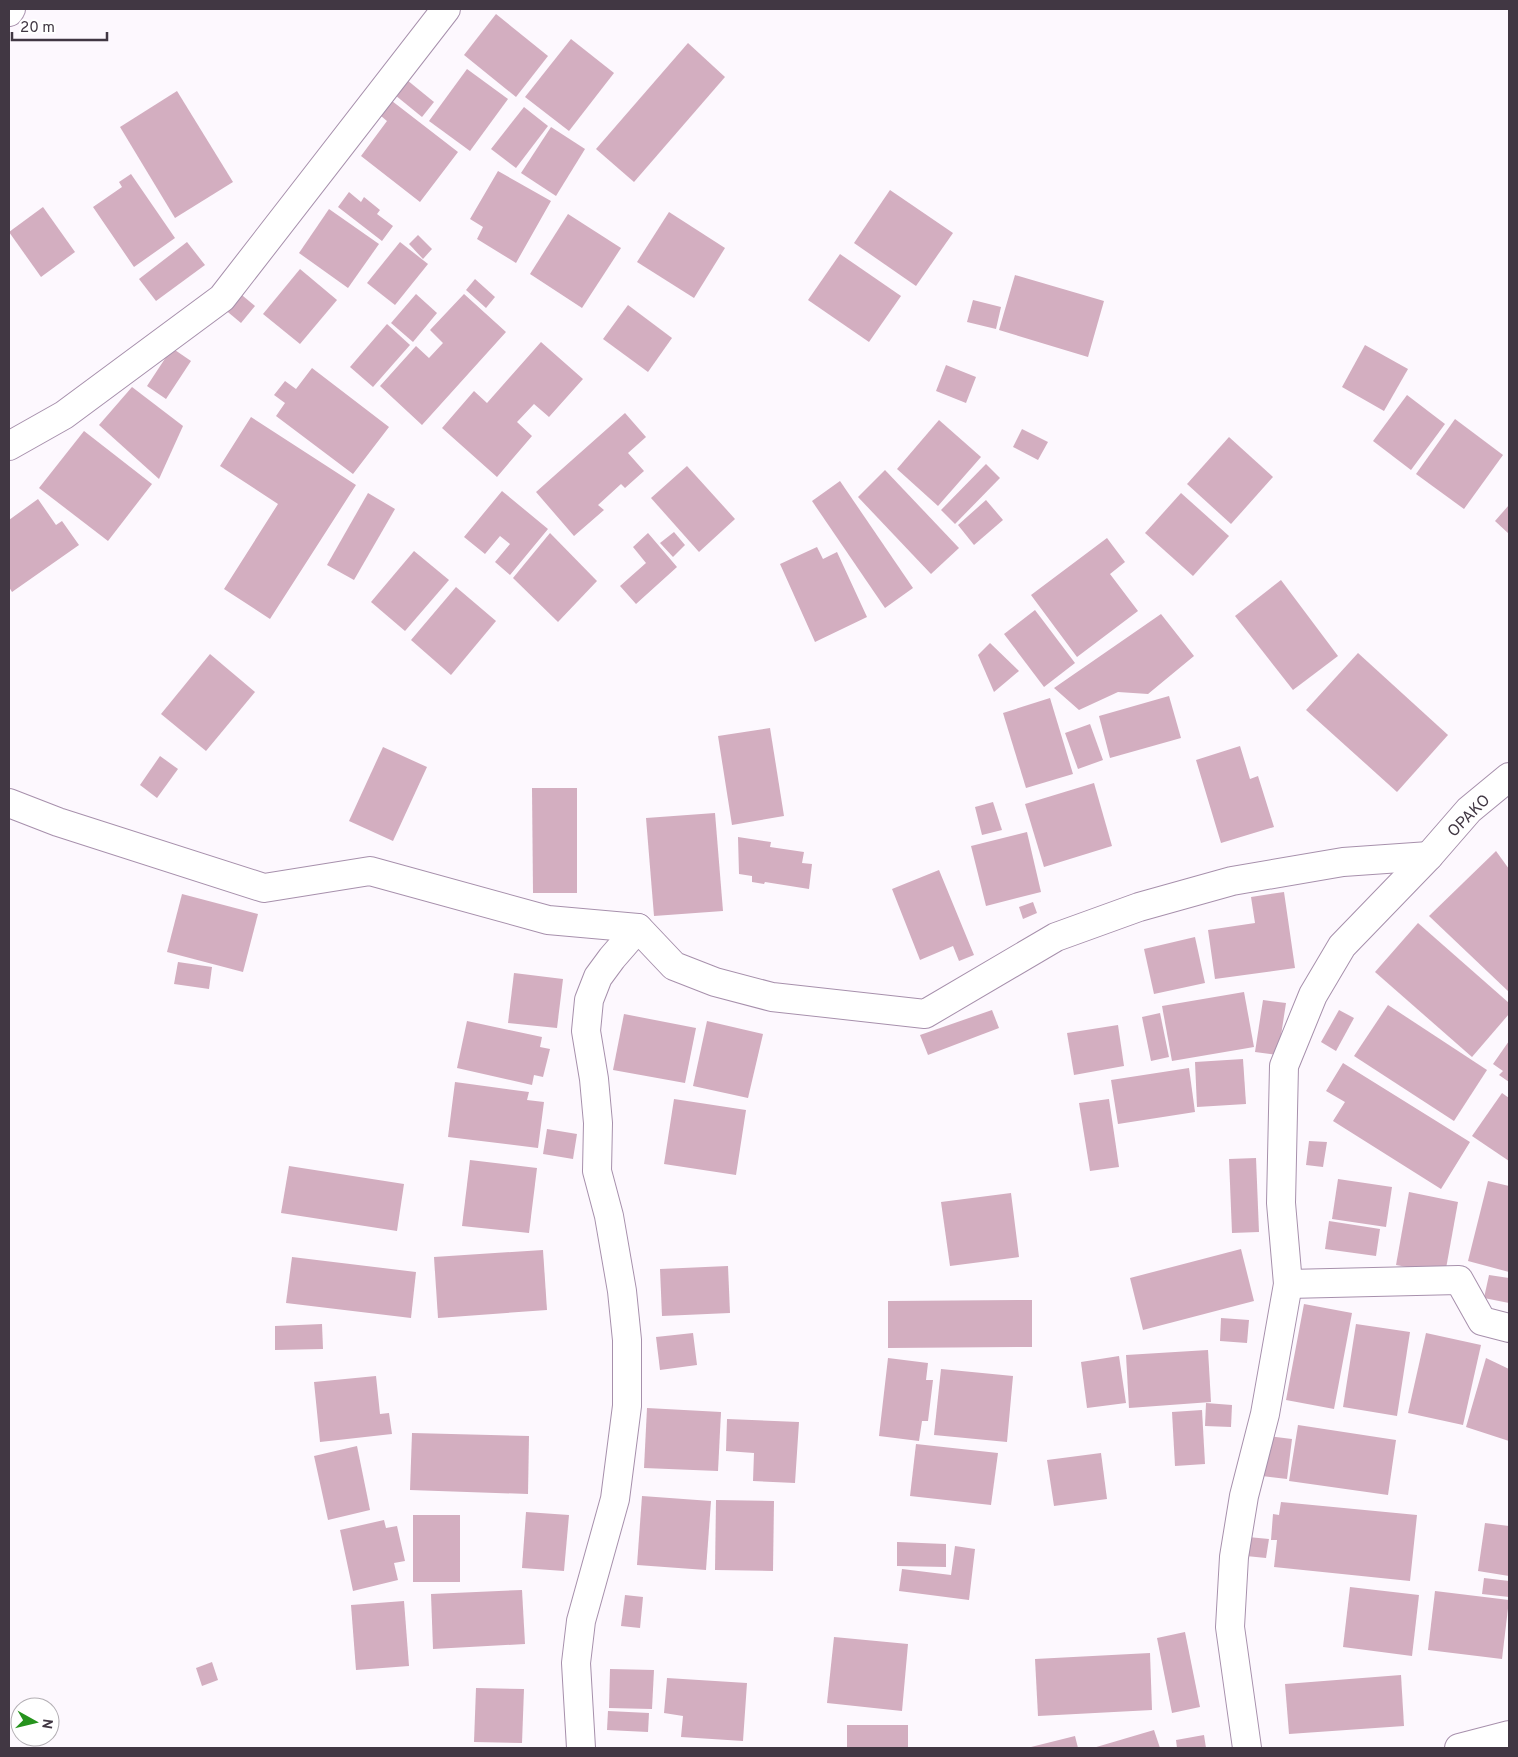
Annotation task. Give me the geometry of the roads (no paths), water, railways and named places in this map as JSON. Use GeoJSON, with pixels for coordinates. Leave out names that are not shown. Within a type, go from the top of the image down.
{"type":"FeatureCollection","features":[{"type":"Feature","properties":{"kind":"street"},"geometry":{"type":"LineString","coordinates":[[9,446],[64,415],[222,298],[446,9]]}},
{"type":"Feature","properties":{"kind":"street","name":"OPAKO"},"geometry":{"type":"LineString","coordinates":[[1247,1748],[1230,1627],[1234,1556],[1244,1496],[1265,1414],[1288,1284],[1281,1203],[1284,1066],[1313,995],[1342,946],[1429,856],[1469,810],[1509,777]]}},
{"type":"Feature","properties":{"kind":"street"},"geometry":{"type":"LineString","coordinates":[[9,803],[58,822],[264,888],[370,871],[548,920],[638,928],[674,966],[714,982],[772,997],[925,1014],[1056,937],[1139,907],[1232,881],[1343,862],[1429,856]]}},
{"type":"Feature","properties":{"kind":"street"},"geometry":{"type":"LineString","coordinates":[[581,1748],[576,1663],[581,1621],[615,1499],[627,1406],[627,1340],[622,1291],[608,1216],[597,1172],[598,1123],[594,1079],[586,1031],[589,1000],[598,976],[638,928]]}},
{"type":"Feature","properties":{"kind":"street"},"geometry":{"type":"LineString","coordinates":[[1288,1284],[1459,1280],[1482,1321],[1509,1328]]}},
{"type":"Feature","properties":{"kind":"street"},"geometry":{"type":"LineString","coordinates":[[1459,1748],[1509,1735]]}}]}
